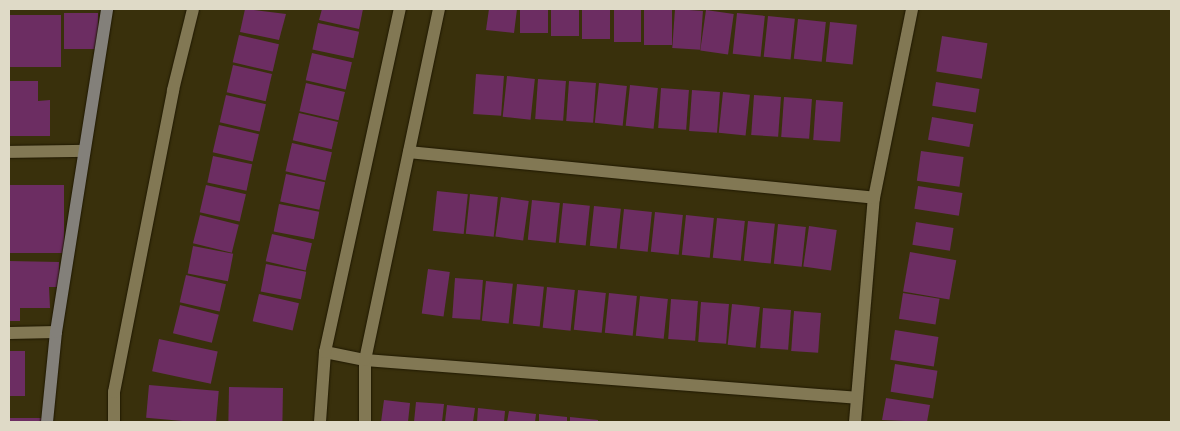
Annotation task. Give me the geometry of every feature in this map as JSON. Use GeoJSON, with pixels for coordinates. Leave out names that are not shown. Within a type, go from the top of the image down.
{"type":"FeatureCollection","features":[{"type":"Feature","properties":{"kind":"street"},"geometry":{"type":"LineString","coordinates":[[47,422],[56,332],[107,9]]}},
{"type":"Feature","properties":{"kind":"street"},"geometry":{"type":"LineString","coordinates":[[114,422],[114,392],[173,90],[193,9]]}},
{"type":"Feature","properties":{"kind":"street"},"geometry":{"type":"LineString","coordinates":[[320,422],[325,352],[400,9]]}},
{"type":"Feature","properties":{"kind":"street"},"geometry":{"type":"LineString","coordinates":[[365,422],[365,360],[439,9]]}},
{"type":"Feature","properties":{"kind":"street"},"geometry":{"type":"LineString","coordinates":[[855,422],[874,198],[912,9]]}},
{"type":"Feature","properties":{"kind":"street"},"geometry":{"type":"LineString","coordinates":[[9,152],[84,151]]}},
{"type":"Feature","properties":{"kind":"street"},"geometry":{"type":"LineString","coordinates":[[409,152],[874,198]]}},
{"type":"Feature","properties":{"kind":"street"},"geometry":{"type":"LineString","coordinates":[[9,333],[56,332]]}},
{"type":"Feature","properties":{"kind":"street"},"geometry":{"type":"LineString","coordinates":[[325,352],[365,360],[857,398]]}},
{"type":"Feature","properties":{"kind":"building"},"geometry":{"type":"Polygon","coordinates":[[[245,9],[286,14],[279,40],[240,32],[245,9]]]}},
{"type":"Feature","properties":{"kind":"building"},"geometry":{"type":"Polygon","coordinates":[[[322,9],[363,9],[359,29],[319,20],[322,9]]]}},
{"type":"Feature","properties":{"kind":"building"},"geometry":{"type":"Polygon","coordinates":[[[489,9],[517,9],[514,33],[486,30],[489,9]]]}},
{"type":"Feature","properties":{"kind":"building"},"geometry":{"type":"Polygon","coordinates":[[[520,9],[548,9],[548,33],[520,33],[520,9]]]}},
{"type":"Feature","properties":{"kind":"building"},"geometry":{"type":"Polygon","coordinates":[[[551,9],[579,9],[579,36],[551,36],[551,9]]]}},
{"type":"Feature","properties":{"kind":"building"},"geometry":{"type":"Polygon","coordinates":[[[582,9],[610,9],[610,39],[582,39],[582,9]]]}},
{"type":"Feature","properties":{"kind":"building"},"geometry":{"type":"Polygon","coordinates":[[[614,9],[641,9],[641,42],[614,42],[614,9]]]}},
{"type":"Feature","properties":{"kind":"building"},"geometry":{"type":"Polygon","coordinates":[[[644,9],[672,9],[672,45],[644,45],[644,9]]]}},
{"type":"Feature","properties":{"kind":"building"},"geometry":{"type":"Polygon","coordinates":[[[675,9],[703,11],[700,50],[672,48],[675,9]]]}},
{"type":"Feature","properties":{"kind":"building"},"geometry":{"type":"Polygon","coordinates":[[[706,10],[734,14],[728,54],[700,51],[706,10]]]}},
{"type":"Feature","properties":{"kind":"building"},"geometry":{"type":"Polygon","coordinates":[[[64,13],[98,13],[98,49],[64,49],[64,13]]]}},
{"type":"Feature","properties":{"kind":"building"},"geometry":{"type":"Polygon","coordinates":[[[737,13],[765,16],[761,57],[733,54],[737,13]]]}},
{"type":"Feature","properties":{"kind":"building"},"geometry":{"type":"Polygon","coordinates":[[[9,15],[61,15],[61,67],[9,67],[9,15]]]}},
{"type":"Feature","properties":{"kind":"building"},"geometry":{"type":"Polygon","coordinates":[[[768,16],[795,19],[791,60],[764,57],[768,16]]]}},
{"type":"Feature","properties":{"kind":"building"},"geometry":{"type":"Polygon","coordinates":[[[798,19],[826,22],[822,62],[794,59],[798,19]]]}},
{"type":"Feature","properties":{"kind":"building"},"geometry":{"type":"Polygon","coordinates":[[[830,22],[857,25],[853,65],[826,62],[830,22]]]}},
{"type":"Feature","properties":{"kind":"building"},"geometry":{"type":"Polygon","coordinates":[[[318,23],[359,32],[353,58],[312,49],[318,23]]]}},
{"type":"Feature","properties":{"kind":"building"},"geometry":{"type":"Polygon","coordinates":[[[239,35],[279,44],[273,72],[233,62],[239,35]]]}},
{"type":"Feature","properties":{"kind":"building"},"geometry":{"type":"Polygon","coordinates":[[[942,36],[987,43],[982,79],[936,72],[942,36]]]}},
{"type":"Feature","properties":{"kind":"building"},"geometry":{"type":"Polygon","coordinates":[[[312,53],[352,62],[346,90],[306,80],[312,53]]]}},
{"type":"Feature","properties":{"kind":"building"},"geometry":{"type":"Polygon","coordinates":[[[233,65],[272,74],[266,101],[227,92],[233,65]]]}},
{"type":"Feature","properties":{"kind":"building"},"geometry":{"type":"Polygon","coordinates":[[[476,74],[504,76],[501,116],[473,114],[476,74]]]}},
{"type":"Feature","properties":{"kind":"building"},"geometry":{"type":"Polygon","coordinates":[[[507,76],[535,79],[531,120],[503,117],[507,76]]]}},
{"type":"Feature","properties":{"kind":"building"},"geometry":{"type":"Polygon","coordinates":[[[538,79],[566,81],[563,121],[535,119],[538,79]]]}},
{"type":"Feature","properties":{"kind":"building"},"geometry":{"type":"Polygon","coordinates":[[[9,81],[38,81],[38,101],[50,100],[50,136],[9,136],[9,81]]]}},
{"type":"Feature","properties":{"kind":"building"},"geometry":{"type":"Polygon","coordinates":[[[569,81],[596,83],[593,123],[566,121],[569,81]]]}},
{"type":"Feature","properties":{"kind":"building"},"geometry":{"type":"Polygon","coordinates":[[[936,82],[979,89],[976,113],[932,106],[936,82]]]}},
{"type":"Feature","properties":{"kind":"building"},"geometry":{"type":"Polygon","coordinates":[[[306,83],[345,92],[338,120],[299,111],[306,83]]]}},
{"type":"Feature","properties":{"kind":"building"},"geometry":{"type":"Polygon","coordinates":[[[599,83],[627,86],[623,126],[595,123],[599,83]]]}},
{"type":"Feature","properties":{"kind":"building"},"geometry":{"type":"Polygon","coordinates":[[[630,85],[658,88],[654,129],[626,126],[630,85]]]}},
{"type":"Feature","properties":{"kind":"building"},"geometry":{"type":"Polygon","coordinates":[[[661,88],[689,90],[686,130],[658,128],[661,88]]]}},
{"type":"Feature","properties":{"kind":"building"},"geometry":{"type":"Polygon","coordinates":[[[692,90],[720,92],[717,133],[689,131],[692,90]]]}},
{"type":"Feature","properties":{"kind":"building"},"geometry":{"type":"Polygon","coordinates":[[[723,92],[750,95],[746,136],[719,133],[723,92]]]}},
{"type":"Feature","properties":{"kind":"building"},"geometry":{"type":"Polygon","coordinates":[[[226,95],[266,104],[260,132],[220,122],[226,95]]]}},
{"type":"Feature","properties":{"kind":"building"},"geometry":{"type":"Polygon","coordinates":[[[754,95],[781,97],[778,137],[751,135],[754,95]]]}},
{"type":"Feature","properties":{"kind":"building"},"geometry":{"type":"Polygon","coordinates":[[[784,97],[812,99],[809,139],[781,137],[784,97]]]}},
{"type":"Feature","properties":{"kind":"building"},"geometry":{"type":"Polygon","coordinates":[[[816,100],[843,102],[840,142],[813,140],[816,100]]]}},
{"type":"Feature","properties":{"kind":"building"},"geometry":{"type":"Polygon","coordinates":[[[299,113],[338,122],[332,149],[293,140],[299,113]]]}},
{"type":"Feature","properties":{"kind":"building"},"geometry":{"type":"Polygon","coordinates":[[[932,117],[973,124],[969,147],[928,140],[932,117]]]}},
{"type":"Feature","properties":{"kind":"building"},"geometry":{"type":"Polygon","coordinates":[[[219,125],[259,134],[253,162],[213,152],[219,125]]]}},
{"type":"Feature","properties":{"kind":"building"},"geometry":{"type":"Polygon","coordinates":[[[292,143],[332,152],[325,180],[285,171],[292,143]]]}},
{"type":"Feature","properties":{"kind":"building"},"geometry":{"type":"Polygon","coordinates":[[[921,151],[964,157],[959,187],[917,181],[921,151]]]}},
{"type":"Feature","properties":{"kind":"building"},"geometry":{"type":"Polygon","coordinates":[[[213,156],[252,164],[247,191],[207,182],[213,156]]]}},
{"type":"Feature","properties":{"kind":"building"},"geometry":{"type":"Polygon","coordinates":[[[286,174],[325,182],[319,210],[280,201],[286,174]]]}},
{"type":"Feature","properties":{"kind":"building"},"geometry":{"type":"Polygon","coordinates":[[[9,185],[64,185],[64,253],[9,253],[9,185]]]}},
{"type":"Feature","properties":{"kind":"building"},"geometry":{"type":"Polygon","coordinates":[[[206,185],[246,194],[240,222],[200,212],[206,185]]]}},
{"type":"Feature","properties":{"kind":"building"},"geometry":{"type":"Polygon","coordinates":[[[918,186],[962,193],[959,216],[914,209],[918,186]]]}},
{"type":"Feature","properties":{"kind":"building"},"geometry":{"type":"Polygon","coordinates":[[[437,191],[468,194],[464,234],[433,231],[437,191]]]}},
{"type":"Feature","properties":{"kind":"building"},"geometry":{"type":"Polygon","coordinates":[[[470,194],[498,197],[494,237],[466,234],[470,194]]]}},
{"type":"Feature","properties":{"kind":"building"},"geometry":{"type":"Polygon","coordinates":[[[501,197],[529,201],[523,241],[495,237],[501,197]]]}},
{"type":"Feature","properties":{"kind":"building"},"geometry":{"type":"Polygon","coordinates":[[[532,200],[560,203],[556,243],[528,240],[532,200]]]}},
{"type":"Feature","properties":{"kind":"building"},"geometry":{"type":"Polygon","coordinates":[[[563,203],[590,206],[586,246],[559,243],[563,203]]]}},
{"type":"Feature","properties":{"kind":"building"},"geometry":{"type":"Polygon","coordinates":[[[279,204],[319,212],[314,239],[274,231],[279,204]]]}},
{"type":"Feature","properties":{"kind":"building"},"geometry":{"type":"Polygon","coordinates":[[[594,206],[621,209],[617,249],[590,246],[594,206]]]}},
{"type":"Feature","properties":{"kind":"building"},"geometry":{"type":"Polygon","coordinates":[[[624,209],[652,212],[648,252],[620,249],[624,209]]]}},
{"type":"Feature","properties":{"kind":"building"},"geometry":{"type":"Polygon","coordinates":[[[655,212],[683,215],[679,255],[651,252],[655,212]]]}},
{"type":"Feature","properties":{"kind":"building"},"geometry":{"type":"Polygon","coordinates":[[[200,215],[239,225],[232,253],[193,243],[200,215]]]}},
{"type":"Feature","properties":{"kind":"building"},"geometry":{"type":"Polygon","coordinates":[[[686,215],[714,218],[710,258],[682,255],[686,215]]]}},
{"type":"Feature","properties":{"kind":"building"},"geometry":{"type":"Polygon","coordinates":[[[717,218],[745,221],[741,261],[713,258],[717,218]]]}},
{"type":"Feature","properties":{"kind":"building"},"geometry":{"type":"Polygon","coordinates":[[[748,221],[775,224],[771,264],[744,261],[748,221]]]}},
{"type":"Feature","properties":{"kind":"building"},"geometry":{"type":"Polygon","coordinates":[[[916,222],[954,228],[950,251],[912,245],[916,222]]]}},
{"type":"Feature","properties":{"kind":"building"},"geometry":{"type":"Polygon","coordinates":[[[778,224],[806,227],[802,267],[774,264],[778,224]]]}},
{"type":"Feature","properties":{"kind":"building"},"geometry":{"type":"Polygon","coordinates":[[[809,226],[837,230],[831,270],[803,267],[809,226]]]}},
{"type":"Feature","properties":{"kind":"building"},"geometry":{"type":"Polygon","coordinates":[[[272,234],[312,243],[306,271],[266,261],[272,234]]]}},
{"type":"Feature","properties":{"kind":"building"},"geometry":{"type":"Polygon","coordinates":[[[193,246],[233,254],[228,281],[188,273],[193,246]]]}},
{"type":"Feature","properties":{"kind":"building"},"geometry":{"type":"Polygon","coordinates":[[[910,252],[956,260],[949,300],[903,291],[910,252]]]}},
{"type":"Feature","properties":{"kind":"building"},"geometry":{"type":"Polygon","coordinates":[[[9,261],[59,262],[59,287],[49,287],[50,308],[20,308],[20,321],[9,321],[9,261]]]}},
{"type":"Feature","properties":{"kind":"building"},"geometry":{"type":"Polygon","coordinates":[[[266,264],[306,272],[301,299],[261,291],[266,264]]]}},
{"type":"Feature","properties":{"kind":"building"},"geometry":{"type":"Polygon","coordinates":[[[428,269],[450,272],[444,317],[422,314],[428,269]]]}},
{"type":"Feature","properties":{"kind":"building"},"geometry":{"type":"Polygon","coordinates":[[[186,275],[226,284],[220,312],[180,302],[186,275]]]}},
{"type":"Feature","properties":{"kind":"building"},"geometry":{"type":"Polygon","coordinates":[[[455,278],[483,280],[480,320],[452,318],[455,278]]]}},
{"type":"Feature","properties":{"kind":"building"},"geometry":{"type":"Polygon","coordinates":[[[486,281],[513,284],[509,324],[482,321],[486,281]]]}},
{"type":"Feature","properties":{"kind":"building"},"geometry":{"type":"Polygon","coordinates":[[[517,284],[544,287],[540,327],[513,324],[517,284]]]}},
{"type":"Feature","properties":{"kind":"building"},"geometry":{"type":"Polygon","coordinates":[[[547,287],[575,290],[571,331],[543,328],[547,287]]]}},
{"type":"Feature","properties":{"kind":"building"},"geometry":{"type":"Polygon","coordinates":[[[578,290],[606,293],[602,333],[574,330],[578,290]]]}},
{"type":"Feature","properties":{"kind":"building"},"geometry":{"type":"Polygon","coordinates":[[[609,293],[637,296],[633,336],[605,333],[609,293]]]}},
{"type":"Feature","properties":{"kind":"building"},"geometry":{"type":"Polygon","coordinates":[[[903,293],[940,299],[935,324],[899,319],[903,293]]]}},
{"type":"Feature","properties":{"kind":"building"},"geometry":{"type":"Polygon","coordinates":[[[259,294],[299,303],[293,331],[253,321],[259,294]]]}},
{"type":"Feature","properties":{"kind":"building"},"geometry":{"type":"Polygon","coordinates":[[[640,296],[668,299],[664,339],[636,336],[640,296]]]}},
{"type":"Feature","properties":{"kind":"building"},"geometry":{"type":"Polygon","coordinates":[[[671,299],[698,301],[695,341],[668,339],[671,299]]]}},
{"type":"Feature","properties":{"kind":"building"},"geometry":{"type":"Polygon","coordinates":[[[701,302],[729,304],[726,344],[698,342],[701,302]]]}},
{"type":"Feature","properties":{"kind":"building"},"geometry":{"type":"Polygon","coordinates":[[[732,304],[760,307],[756,348],[728,345],[732,304]]]}},
{"type":"Feature","properties":{"kind":"building"},"geometry":{"type":"Polygon","coordinates":[[[180,305],[219,315],[212,343],[173,333],[180,305]]]}},
{"type":"Feature","properties":{"kind":"building"},"geometry":{"type":"Polygon","coordinates":[[[763,308],[791,310],[788,350],[760,348],[763,308]]]}},
{"type":"Feature","properties":{"kind":"building"},"geometry":{"type":"Polygon","coordinates":[[[794,311],[821,313],[818,353],[791,351],[794,311]]]}},
{"type":"Feature","properties":{"kind":"building"},"geometry":{"type":"Polygon","coordinates":[[[895,330],[938,337],[934,367],[890,360],[895,330]]]}},
{"type":"Feature","properties":{"kind":"building"},"geometry":{"type":"Polygon","coordinates":[[[159,339],[218,351],[211,384],[152,371],[159,339]]]}},
{"type":"Feature","properties":{"kind":"building"},"geometry":{"type":"Polygon","coordinates":[[[9,351],[25,351],[25,396],[9,396],[9,351]]]}},
{"type":"Feature","properties":{"kind":"building"},"geometry":{"type":"Polygon","coordinates":[[[895,364],[937,371],[933,398],[891,392],[895,364]]]}},
{"type":"Feature","properties":{"kind":"building"},"geometry":{"type":"Polygon","coordinates":[[[149,385],[219,391],[216,422],[146,418],[149,385]]]}},
{"type":"Feature","properties":{"kind":"building"},"geometry":{"type":"Polygon","coordinates":[[[229,387],[283,388],[282,422],[228,422],[229,387]]]}},
{"type":"Feature","properties":{"kind":"building"},"geometry":{"type":"Polygon","coordinates":[[[886,398],[930,405],[927,422],[882,420],[886,398]]]}},
{"type":"Feature","properties":{"kind":"building"},"geometry":{"type":"Polygon","coordinates":[[[384,400],[410,403],[408,422],[381,422],[384,400]]]}},
{"type":"Feature","properties":{"kind":"building"},"geometry":{"type":"Polygon","coordinates":[[[416,402],[444,404],[442,422],[414,422],[416,402]]]}},
{"type":"Feature","properties":{"kind":"building"},"geometry":{"type":"Polygon","coordinates":[[[447,405],[475,408],[473,422],[445,422],[447,405]]]}},
{"type":"Feature","properties":{"kind":"building"},"geometry":{"type":"Polygon","coordinates":[[[478,408],[505,411],[504,422],[477,422],[478,408]]]}},
{"type":"Feature","properties":{"kind":"building"},"geometry":{"type":"Polygon","coordinates":[[[509,411],[536,414],[535,422],[507,422],[509,411]]]}},
{"type":"Feature","properties":{"kind":"building"},"geometry":{"type":"Polygon","coordinates":[[[539,414],[567,417],[567,422],[539,422],[539,414]]]}},
{"type":"Feature","properties":{"kind":"building"},"geometry":{"type":"Polygon","coordinates":[[[570,417],[598,420],[598,422],[570,422],[570,417]]]}},
{"type":"Feature","properties":{"kind":"building"},"geometry":{"type":"Polygon","coordinates":[[[9,418],[42,418],[42,422],[9,422],[9,418]]]}}]}
